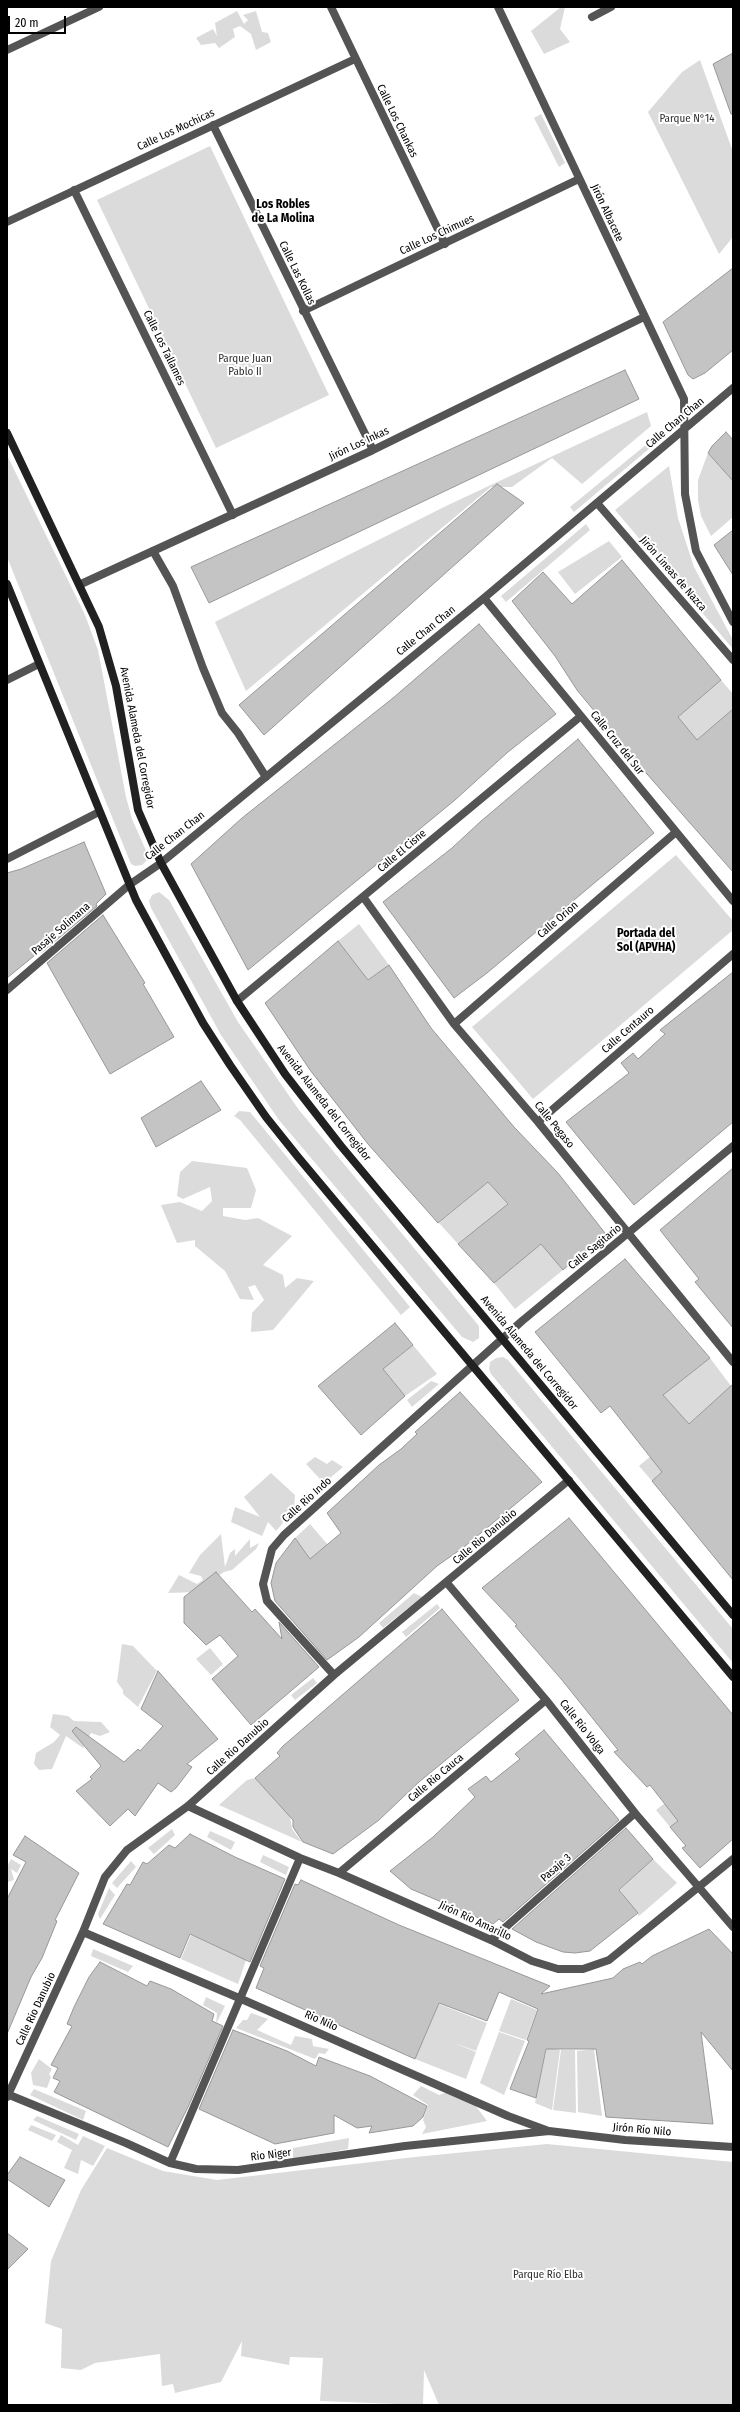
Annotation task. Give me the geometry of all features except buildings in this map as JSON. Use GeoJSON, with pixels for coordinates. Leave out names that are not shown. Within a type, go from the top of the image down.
{"type":"FeatureCollection","features":[{"type":"Feature","properties":{"kind":"main road","name":"Avenida Alameda del Corregidor"},"geometry":{"type":"LineString","coordinates":[[7,433],[81,584],[109,655],[138,810],[161,863],[237,1001],[284,1074],[341,1146],[733,1615]]}},
{"type":"Feature","properties":{"kind":"main road"},"geometry":{"type":"LineString","coordinates":[[7,584],[129,885],[203,1023],[266,1117],[733,1677]]}},
{"type":"Feature","properties":{"kind":"street"},"geometry":{"type":"LineString","coordinates":[[7,50],[99,7]]}},
{"type":"Feature","properties":{"kind":"street","name":"Calle Los Chankas"},"geometry":{"type":"LineString","coordinates":[[331,7],[444,244]]}},
{"type":"Feature","properties":{"kind":"street","name":"Jirón Albacete"},"geometry":{"type":"LineString","coordinates":[[498,7],[684,399],[685,430]]}},
{"type":"Feature","properties":{"kind":"street"},"geometry":{"type":"LineString","coordinates":[[592,17],[611,7]]}},
{"type":"Feature","properties":{"kind":"street","name":"Calle Los Mochicas"},"geometry":{"type":"LineString","coordinates":[[7,222],[355,59]]}},
{"type":"Feature","properties":{"kind":"street","name":"Calle Las Kollas"},"geometry":{"type":"LineString","coordinates":[[213,125],[303,311],[373,450]]}},
{"type":"Feature","properties":{"kind":"street","name":"Calle Los Chimues"},"geometry":{"type":"LineString","coordinates":[[303,311],[579,179]]}},
{"type":"Feature","properties":{"kind":"street","name":"Calle Los Tallames"},"geometry":{"type":"LineString","coordinates":[[74,190],[233,515]]}},
{"type":"Feature","properties":{"kind":"street","name":"Jirón Los Inkas"},"geometry":{"type":"LineString","coordinates":[[81,584],[373,450],[644,317]]}},
{"type":"Feature","properties":{"kind":"street","name":"Calle Chan Chan"},"geometry":{"type":"LineString","coordinates":[[129,885],[161,863],[484,598],[733,388]]}},
{"type":"Feature","properties":{"kind":"street","name":"Jirón Líneas de Nazca"},"geometry":{"type":"LineString","coordinates":[[685,430],[685,494],[696,551],[733,622]]}},
{"type":"Feature","properties":{"kind":"street","name":"Jirón Líneas de Nazca"},"geometry":{"type":"LineString","coordinates":[[597,503],[733,660]]}},
{"type":"Feature","properties":{"kind":"street"},"geometry":{"type":"LineString","coordinates":[[153,551],[173,586],[203,668],[222,713],[238,733],[266,777]]}},
{"type":"Feature","properties":{"kind":"street","name":"Calle Cruz del Sur"},"geometry":{"type":"LineString","coordinates":[[484,598],[733,901]]}},
{"type":"Feature","properties":{"kind":"street"},"geometry":{"type":"LineString","coordinates":[[7,680],[39,664]]}},
{"type":"Feature","properties":{"kind":"street","name":"Calle El Cisne"},"geometry":{"type":"LineString","coordinates":[[237,1001],[364,898],[581,716]]}},
{"type":"Feature","properties":{"kind":"street"},"geometry":{"type":"LineString","coordinates":[[7,859],[99,812]]}},
{"type":"Feature","properties":{"kind":"street","name":"Calle Orion"},"geometry":{"type":"LineString","coordinates":[[454,1024],[676,832]]}},
{"type":"Feature","properties":{"kind":"street","name":"Pasaje Solimana"},"geometry":{"type":"LineString","coordinates":[[7,990],[129,885]]}},
{"type":"Feature","properties":{"kind":"street","name":"Calle Pegaso"},"geometry":{"type":"LineString","coordinates":[[364,898],[454,1024],[538,1122],[627,1234],[733,1362]]}},
{"type":"Feature","properties":{"kind":"street","name":"Calle Centauro"},"geometry":{"type":"LineString","coordinates":[[538,1122],[733,954]]}},
{"type":"Feature","properties":{"kind":"street","name":"Calle Sagitario"},"geometry":{"type":"LineString","coordinates":[[472,1365],[502,1338],[733,1146]]}},
{"type":"Feature","properties":{"kind":"street"},"geometry":{"type":"LineString","coordinates":[[726,1354],[733,1348]]}},
{"type":"Feature","properties":{"kind":"street","name":"Calle Rio Indo"},"geometry":{"type":"LineString","coordinates":[[334,1675],[267,1601],[263,1584],[272,1549],[284,1535],[472,1365]]}},
{"type":"Feature","properties":{"kind":"street","name":"Calle Rio Danubio"},"geometry":{"type":"LineString","coordinates":[[8,2095],[83,1932],[105,1877],[127,1850],[188,1806],[334,1675],[447,1583],[569,1480]]}},
{"type":"Feature","properties":{"kind":"street","name":"Calle Rio Volga"},"geometry":{"type":"LineString","coordinates":[[447,1583],[546,1700],[635,1813],[733,1927]]}},
{"type":"Feature","properties":{"kind":"street","name":"Calle Rio Cauca"},"geometry":{"type":"LineString","coordinates":[[339,1873],[546,1700]]}},
{"type":"Feature","properties":{"kind":"street","name":"Jirón Río Amarillo"},"geometry":{"type":"LineString","coordinates":[[188,1806],[300,1858],[339,1873],[491,1940],[532,1961],[558,1970],[583,1970],[609,1960],[733,1858]]}},
{"type":"Feature","properties":{"kind":"street","name":"Pasaje 3"},"geometry":{"type":"LineString","coordinates":[[491,1940],[635,1813]]}},
{"type":"Feature","properties":{"kind":"street"},"geometry":{"type":"LineString","coordinates":[[170,2163],[239,1998],[300,1858]]}},
{"type":"Feature","properties":{"kind":"street","name":"Rio Nilo"},"geometry":{"type":"LineString","coordinates":[[83,1932],[239,1998],[508,2116],[549,2131]]}},
{"type":"Feature","properties":{"kind":"street","name":"Rio Niger"},"geometry":{"type":"LineString","coordinates":[[8,2095],[126,2143],[170,2163],[196,2169],[238,2170],[404,2146],[549,2131]]}},
{"type":"Feature","properties":{"kind":"street","name":"Jirón Río Nilo"},"geometry":{"type":"LineString","coordinates":[[549,2131],[625,2140],[733,2147]]}},
{"type":"Feature","properties":{"kind":"green space"},"geometry":{"type":"Polygon","coordinates":[[[561,7],[565,7],[560,29],[570,42],[544,54],[531,31],[561,7]]]}},
{"type":"Feature","properties":{"kind":"green space"},"geometry":{"type":"Polygon","coordinates":[[[237,11],[244,24],[248,20],[243,15],[256,11],[262,32],[268,33],[271,42],[256,50],[251,34],[240,26],[233,29],[235,37],[219,48],[215,43],[201,45],[196,38],[213,29],[217,36],[215,23],[237,11]]]}},
{"type":"Feature","properties":{"kind":"green space","name":"Parque N°14"},"geometry":{"type":"Polygon","coordinates":[[[700,60],[733,152],[733,237],[719,254],[648,112],[682,72],[700,60]]]}},
{"type":"Feature","properties":{"kind":"green space"},"geometry":{"type":"Polygon","coordinates":[[[541,114],[565,163],[559,167],[534,118],[541,114]]]}},
{"type":"Feature","properties":{"kind":"green space","name":"Parque Juan Pablo II"},"geometry":{"type":"Polygon","coordinates":[[[210,146],[329,395],[216,448],[97,200],[210,146]]]}},
{"type":"Feature","properties":{"kind":"green space"},"geometry":{"type":"Polygon","coordinates":[[[647,412],[651,426],[582,484],[552,458],[512,487],[491,487],[246,691],[215,622],[446,506],[647,412]]]}},
{"type":"Feature","properties":{"kind":"green space"},"geometry":{"type":"Polygon","coordinates":[[[664,430],[669,432],[574,512],[570,507],[664,430]]]}},
{"type":"Feature","properties":{"kind":"green space"},"geometry":{"type":"Polygon","coordinates":[[[708,453],[733,481],[733,517],[711,536],[701,516],[698,500],[698,480],[708,453]]]}},
{"type":"Feature","properties":{"kind":"green space"},"geometry":{"type":"Polygon","coordinates":[[[7,455],[85,615],[98,650],[126,797],[132,819],[148,855],[147,860],[142,865],[135,866],[131,864],[7,557],[7,455]]]}},
{"type":"Feature","properties":{"kind":"green space"},"geometry":{"type":"Polygon","coordinates":[[[669,466],[678,518],[694,567],[733,640],[733,649],[615,510],[669,466]]]}},
{"type":"Feature","properties":{"kind":"green space"},"geometry":{"type":"Polygon","coordinates":[[[586,524],[590,530],[506,602],[501,596],[586,524]]]}},
{"type":"Feature","properties":{"kind":"green space"},"geometry":{"type":"Polygon","coordinates":[[[609,541],[622,557],[575,594],[558,572],[609,541]]]}},
{"type":"Feature","properties":{"kind":"green space"},"geometry":{"type":"Polygon","coordinates":[[[721,680],[733,694],[733,709],[697,740],[678,717],[721,680]]]}},
{"type":"Feature","properties":{"kind":"green space"},"geometry":{"type":"Polygon","coordinates":[[[676,855],[733,921],[733,930],[533,1099],[472,1027],[676,855]]]}},
{"type":"Feature","properties":{"kind":"green space"},"geometry":{"type":"Polygon","coordinates":[[[159,892],[169,900],[238,1022],[299,1110],[479,1326],[479,1338],[473,1342],[462,1337],[279,1120],[221,1035],[151,908],[149,901],[152,895],[159,892]]]}},
{"type":"Feature","properties":{"kind":"green space"},"geometry":{"type":"Polygon","coordinates":[[[359,924],[389,965],[368,980],[338,941],[359,924]]]}},
{"type":"Feature","properties":{"kind":"green space"},"geometry":{"type":"Polygon","coordinates":[[[239,1111],[250,1112],[410,1307],[401,1315],[240,1120],[234,1116],[239,1111]]]}},
{"type":"Feature","properties":{"kind":"green space"},"geometry":{"type":"Polygon","coordinates":[[[192,1161],[247,1168],[256,1190],[251,1208],[223,1208],[223,1216],[245,1220],[258,1218],[292,1236],[263,1265],[283,1275],[285,1288],[297,1278],[314,1281],[273,1330],[251,1332],[252,1313],[264,1300],[255,1285],[248,1287],[254,1300],[240,1299],[225,1271],[195,1246],[195,1240],[177,1243],[161,1205],[180,1202],[202,1211],[212,1201],[210,1187],[183,1199],[177,1196],[180,1172],[192,1161]]]}},
{"type":"Feature","properties":{"kind":"green space"},"geometry":{"type":"Polygon","coordinates":[[[488,1182],[508,1205],[458,1244],[439,1223],[488,1182]]]}},
{"type":"Feature","properties":{"kind":"green space"},"geometry":{"type":"Polygon","coordinates":[[[541,1244],[563,1270],[515,1309],[494,1283],[541,1244]]]}},
{"type":"Feature","properties":{"kind":"green space"},"geometry":{"type":"Polygon","coordinates":[[[413,1345],[437,1374],[405,1396],[383,1369],[413,1345]]]}},
{"type":"Feature","properties":{"kind":"green space"},"geometry":{"type":"Polygon","coordinates":[[[503,1357],[508,1360],[733,1629],[733,1663],[491,1374],[489,1369],[490,1362],[496,1358],[503,1357]]]}},
{"type":"Feature","properties":{"kind":"green space"},"geometry":{"type":"Polygon","coordinates":[[[710,1358],[731,1386],[689,1424],[663,1395],[710,1358]]]}},
{"type":"Feature","properties":{"kind":"green space"},"geometry":{"type":"Polygon","coordinates":[[[431,1381],[439,1384],[412,1407],[407,1400],[431,1381]]]}},
{"type":"Feature","properties":{"kind":"green space"},"geometry":{"type":"Polygon","coordinates":[[[684,1428],[698,1442],[652,1481],[639,1466],[684,1428]]]}},
{"type":"Feature","properties":{"kind":"green space"},"geometry":{"type":"Polygon","coordinates":[[[315,1457],[327,1464],[332,1460],[343,1467],[330,1478],[321,1480],[306,1464],[315,1457]]]}},
{"type":"Feature","properties":{"kind":"green space"},"geometry":{"type":"Polygon","coordinates":[[[271,1473],[295,1495],[294,1510],[276,1531],[268,1522],[262,1536],[231,1522],[235,1507],[260,1517],[244,1497],[271,1473]]]}},
{"type":"Feature","properties":{"kind":"green space"},"geometry":{"type":"Polygon","coordinates":[[[310,1524],[328,1545],[310,1559],[295,1538],[310,1524]]]}},
{"type":"Feature","properties":{"kind":"green space"},"geometry":{"type":"Polygon","coordinates":[[[221,1534],[225,1567],[230,1553],[235,1549],[235,1556],[250,1539],[250,1548],[259,1543],[256,1549],[232,1570],[224,1572],[195,1592],[168,1593],[179,1575],[197,1584],[203,1580],[201,1576],[189,1573],[200,1555],[221,1534]]]}},
{"type":"Feature","properties":{"kind":"green space"},"geometry":{"type":"Polygon","coordinates":[[[414,1593],[422,1597],[383,1628],[379,1623],[414,1593]]]}},
{"type":"Feature","properties":{"kind":"green space"},"geometry":{"type":"Polygon","coordinates":[[[437,1604],[440,1608],[406,1637],[402,1632],[437,1604]]]}},
{"type":"Feature","properties":{"kind":"green space"},"geometry":{"type":"Polygon","coordinates":[[[122,1644],[133,1646],[157,1671],[138,1707],[123,1694],[123,1690],[117,1682],[122,1644]]]}},
{"type":"Feature","properties":{"kind":"green space"},"geometry":{"type":"Polygon","coordinates":[[[210,1648],[223,1664],[211,1675],[196,1659],[210,1648]]]}},
{"type":"Feature","properties":{"kind":"green space"},"geometry":{"type":"Polygon","coordinates":[[[313,1678],[317,1683],[295,1700],[291,1695],[313,1678]]]}},
{"type":"Feature","properties":{"kind":"green space"},"geometry":{"type":"Polygon","coordinates":[[[53,1714],[68,1716],[74,1721],[101,1722],[110,1732],[100,1736],[91,1733],[83,1748],[66,1736],[52,1769],[39,1770],[34,1764],[36,1753],[54,1742],[60,1735],[50,1727],[53,1714]]]}},
{"type":"Feature","properties":{"kind":"green space"},"geometry":{"type":"Polygon","coordinates":[[[703,1773],[718,1789],[670,1827],[656,1810],[703,1773]]]}},
{"type":"Feature","properties":{"kind":"green space"},"geometry":{"type":"Polygon","coordinates":[[[255,1778],[290,1816],[292,1829],[302,1842],[219,1805],[247,1780],[255,1778]]]}},
{"type":"Feature","properties":{"kind":"green space"},"geometry":{"type":"Polygon","coordinates":[[[172,1829],[175,1835],[154,1854],[148,1848],[172,1829]]]}},
{"type":"Feature","properties":{"kind":"green space"},"geometry":{"type":"Polygon","coordinates":[[[210,1831],[235,1842],[231,1850],[207,1837],[210,1831]]]}},
{"type":"Feature","properties":{"kind":"green space"},"geometry":{"type":"Polygon","coordinates":[[[263,1855],[289,1867],[286,1875],[260,1862],[263,1855]]]}},
{"type":"Feature","properties":{"kind":"green space"},"geometry":{"type":"Polygon","coordinates":[[[11,1859],[21,1865],[17,1873],[11,1869],[14,1880],[8,1882],[7,1867],[11,1859]]]}},
{"type":"Feature","properties":{"kind":"green space"},"geometry":{"type":"Polygon","coordinates":[[[653,1859],[677,1883],[639,1916],[620,1890],[653,1859]]]}},
{"type":"Feature","properties":{"kind":"green space"},"geometry":{"type":"Polygon","coordinates":[[[131,1861],[136,1867],[117,1888],[112,1883],[131,1861]]]}},
{"type":"Feature","properties":{"kind":"green space"},"geometry":{"type":"Polygon","coordinates":[[[109,1888],[115,1895],[100,1919],[98,1914],[109,1888]]]}},
{"type":"Feature","properties":{"kind":"green space"},"geometry":{"type":"Polygon","coordinates":[[[191,1935],[246,1960],[238,1984],[181,1959],[191,1935]]]}},
{"type":"Feature","properties":{"kind":"green space"},"geometry":{"type":"Polygon","coordinates":[[[93,1949],[133,1966],[128,1972],[91,1956],[93,1949]]]}},
{"type":"Feature","properties":{"kind":"green space"},"geometry":{"type":"Polygon","coordinates":[[[206,1997],[225,2006],[216,2024],[217,2013],[203,2005],[206,1997]]]}},
{"type":"Feature","properties":{"kind":"green space"},"geometry":{"type":"Polygon","coordinates":[[[511,1999],[537,2010],[526,2040],[499,2031],[511,1999]]]}},
{"type":"Feature","properties":{"kind":"green space"},"geometry":{"type":"Polygon","coordinates":[[[439,2004],[487,2023],[476,2051],[452,2042],[476,2052],[466,2079],[415,2059],[439,2004]]]}},
{"type":"Feature","properties":{"kind":"green space"},"geometry":{"type":"Polygon","coordinates":[[[251,2013],[268,2019],[257,2030],[291,2045],[295,2036],[312,2039],[313,2046],[329,2049],[325,2054],[319,2053],[315,2059],[236,2028],[243,2020],[247,2020],[251,2013]]]}},
{"type":"Feature","properties":{"kind":"green space"},"geometry":{"type":"Polygon","coordinates":[[[499,2032],[525,2041],[504,2095],[480,2083],[499,2032]]]}},
{"type":"Feature","properties":{"kind":"green space"},"geometry":{"type":"Polygon","coordinates":[[[547,2047],[560,2050],[552,2110],[535,2103],[547,2047]]]}},
{"type":"Feature","properties":{"kind":"green space"},"geometry":{"type":"Polygon","coordinates":[[[594,2049],[602,2116],[578,2112],[577,2051],[594,2049]]]}},
{"type":"Feature","properties":{"kind":"green space"},"geometry":{"type":"Polygon","coordinates":[[[561,2050],[575,2050],[576,2113],[553,2110],[561,2050]]]}},
{"type":"Feature","properties":{"kind":"green space"},"geometry":{"type":"Polygon","coordinates":[[[39,2059],[52,2069],[49,2074],[51,2077],[47,2088],[33,2085],[31,2073],[39,2059]]]}},
{"type":"Feature","properties":{"kind":"green space"},"geometry":{"type":"Polygon","coordinates":[[[421,2086],[439,2095],[448,2092],[475,2105],[487,2121],[422,2134],[426,2127],[423,2120],[428,2105],[413,2095],[421,2086]]]}},
{"type":"Feature","properties":{"kind":"green space"},"geometry":{"type":"Polygon","coordinates":[[[34,2089],[86,2111],[83,2120],[30,2095],[34,2089]]]}},
{"type":"Feature","properties":{"kind":"green space"},"geometry":{"type":"Polygon","coordinates":[[[37,2116],[79,2134],[76,2140],[33,2120],[37,2116]]]}},
{"type":"Feature","properties":{"kind":"green space"},"geometry":{"type":"Polygon","coordinates":[[[31,2125],[56,2135],[52,2141],[28,2130],[31,2125]]]}},
{"type":"Feature","properties":{"kind":"green space"},"geometry":{"type":"Polygon","coordinates":[[[61,2135],[78,2145],[83,2136],[105,2146],[93,2166],[81,2160],[78,2174],[64,2168],[72,2150],[57,2142],[61,2135]]]}},
{"type":"Feature","properties":{"kind":"green space"},"geometry":{"type":"Polygon","coordinates":[[[349,2138],[348,2149],[293,2159],[293,2148],[349,2138]]]}},
{"type":"Feature","properties":{"kind":"green space","name":"Parque Río Elba"},"geometry":{"type":"Polygon","coordinates":[[[547,2144],[733,2162],[733,2405],[439,2405],[424,2370],[423,2405],[320,2401],[323,2358],[290,2357],[289,2365],[241,2356],[242,2341],[221,2382],[175,2393],[173,2384],[162,2386],[160,2354],[95,2363],[81,2370],[61,2368],[62,2329],[45,2323],[51,2261],[81,2190],[107,2148],[163,2171],[217,2180],[415,2157],[547,2144]]]}},
{"type":"Feature","properties":{"kind":"district","name":"Los Robles de La Molina"},"geometry":{"type":"Point","coordinates":[283,212]}},
{"type":"Feature","properties":{"kind":"district","name":"Portada del Sol (APVHA)"},"geometry":{"type":"Point","coordinates":[646,941]}}]}
